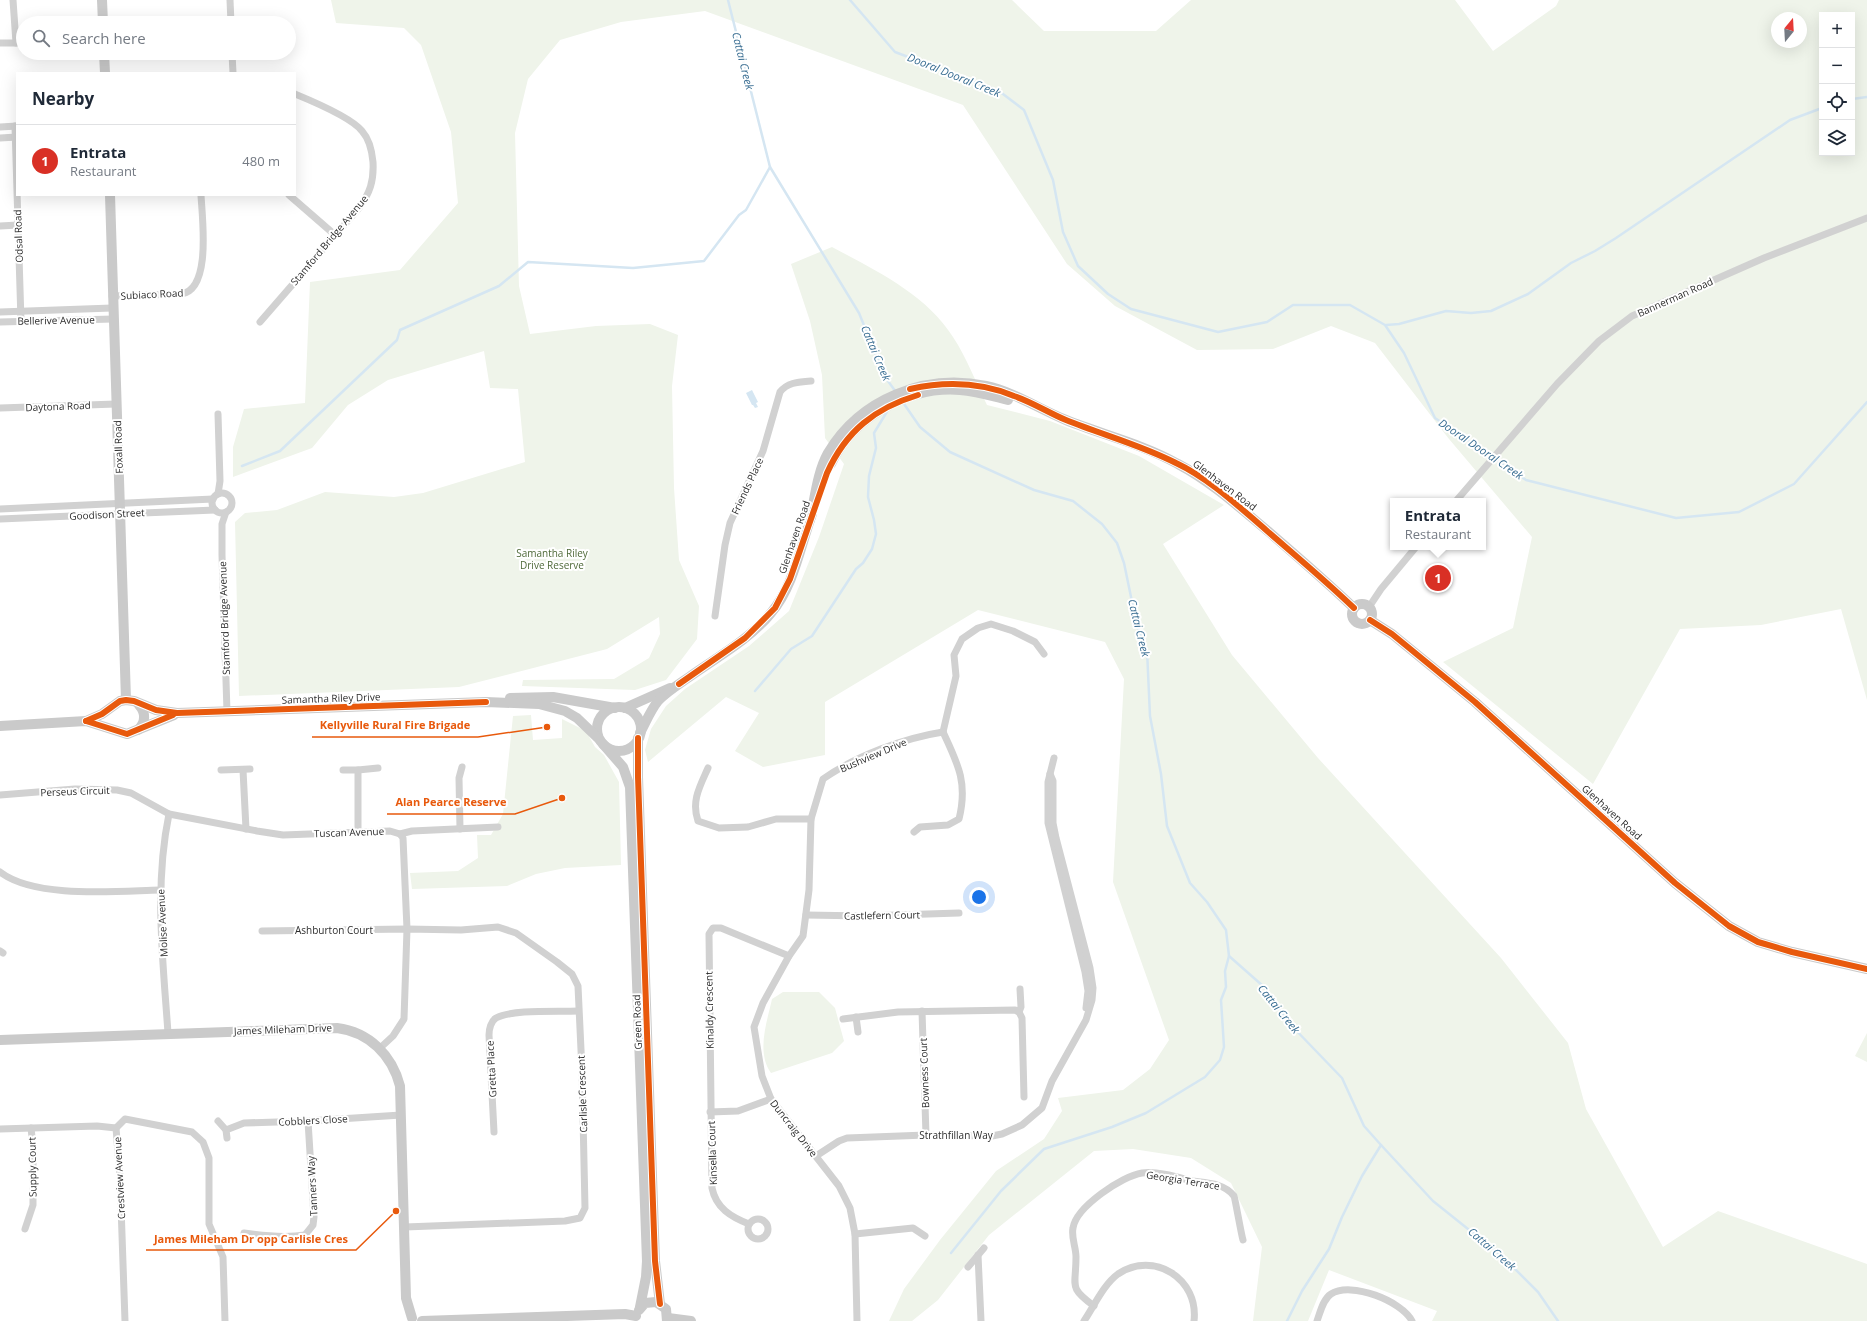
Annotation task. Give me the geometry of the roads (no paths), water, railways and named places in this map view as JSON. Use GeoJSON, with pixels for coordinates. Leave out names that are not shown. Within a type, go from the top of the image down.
{"type":"FeatureCollection","features":[{"type":"Feature","properties":{"kind":"main road"},"geometry":{"type":"LineString","coordinates":[[102,0],[103,16]]}},
{"type":"Feature","properties":{"kind":"main road"},"geometry":{"type":"LineString","coordinates":[[104,60],[105,72]]}},
{"type":"Feature","properties":{"kind":"main road","name":"Foxall Road"},"geometry":{"type":"LineString","coordinates":[[110,196],[112,308],[126,700]]}},
{"type":"Feature","properties":{"kind":"main road","name":"Glenhaven Road"},"geometry":{"type":"LineString","coordinates":[[639,736],[652,709],[659,700],[679,684],[732,648],[758,627],[780,600],[790,579],[810,520],[821,470],[828,454],[841,436],[862,419],[878,402],[914,392],[959,390],[984,394],[1037,407],[1092,430],[1146,449],[1177,463],[1198,475],[1244,511],[1354,608]]}},
{"type":"Feature","properties":{"kind":"main road"},"geometry":{"type":"LineString","coordinates":[[1361,604],[1369,607],[1372,615],[1370,620],[1364,624],[1355,621],[1353,616],[1354,608],[1361,604]]}},
{"type":"Feature","properties":{"kind":"main road","name":"Glenhaven Road"},"geometry":{"type":"LineString","coordinates":[[1370,620],[1392,634],[1475,702],[1675,883],[1729,926],[1758,942],[1792,952],[1867,968]]}},
{"type":"Feature","properties":{"kind":"main road","name":"Glenhaven Road"},"geometry":{"type":"LineString","coordinates":[[620,708],[679,684]]}},
{"type":"Feature","properties":{"kind":"main road","name":"Samantha Riley Drive"},"geometry":{"type":"LineString","coordinates":[[486,702],[514,697],[542,696],[620,708]]}},
{"type":"Feature","properties":{"kind":"main road","name":"Samantha Riley Drive"},"geometry":{"type":"LineString","coordinates":[[86,721],[114,706],[120,701],[126,700],[134,701],[139,705],[161,711],[176,713],[486,702],[539,704],[552,706],[577,718],[602,742]]}},
{"type":"Feature","properties":{"kind":"main road"},"geometry":{"type":"LineString","coordinates":[[138,730],[142,726],[144,718],[143,709],[139,705]]}},
{"type":"Feature","properties":{"kind":"main road"},"geometry":{"type":"LineString","coordinates":[[114,706],[111,712],[111,720],[117,730]]}},
{"type":"Feature","properties":{"kind":"main road"},"geometry":{"type":"LineString","coordinates":[[620,708],[637,718],[640,725],[639,736],[634,744],[622,751],[608,748],[602,742],[597,728],[599,719],[605,712],[620,708]]}},
{"type":"Feature","properties":{"kind":"main road","name":"Samantha Riley Drive"},"geometry":{"type":"LineString","coordinates":[[0,726],[86,721],[127,734],[176,713]]}},
{"type":"Feature","properties":{"kind":"main road","name":"Green Road"},"geometry":{"type":"LineString","coordinates":[[639,736],[638,784],[655,1269],[660,1304]]}},
{"type":"Feature","properties":{"kind":"main road","name":"Green Road"},"geometry":{"type":"LineString","coordinates":[[602,742],[623,767],[630,787],[647,1261],[646,1277],[638,1315]]}},
{"type":"Feature","properties":{"kind":"main road","name":"James Mileham Drive"},"geometry":{"type":"LineString","coordinates":[[0,1040],[337,1028],[357,1033],[379,1049],[389,1060],[398,1079],[401,1094],[406,1298],[417,1320]]}},
{"type":"Feature","properties":{"kind":"main road"},"geometry":{"type":"LineString","coordinates":[[417,1320],[528,1319],[625,1314],[638,1315],[651,1301],[660,1304],[666,1309],[667,1320],[691,1321]]}},
{"type":"Feature","properties":{"kind":"street"},"geometry":{"type":"LineString","coordinates":[[13,0],[16,22]]}},
{"type":"Feature","properties":{"kind":"street"},"geometry":{"type":"LineString","coordinates":[[230,0],[231,16]]}},
{"type":"Feature","properties":{"kind":"street"},"geometry":{"type":"LineString","coordinates":[[0,44],[16,43]]}},
{"type":"Feature","properties":{"kind":"street"},"geometry":{"type":"LineString","coordinates":[[232,60],[233,72]]}},
{"type":"Feature","properties":{"kind":"street","name":"Stamford Bridge Avenue"},"geometry":{"type":"LineString","coordinates":[[260,322],[362,204],[371,188],[373,170],[370,144],[362,130],[356,125],[296,95]]}},
{"type":"Feature","properties":{"kind":"street"},"geometry":{"type":"LineString","coordinates":[[0,127],[16,126]]}},
{"type":"Feature","properties":{"kind":"street","name":"Odsal Road"},"geometry":{"type":"LineString","coordinates":[[16,126],[16,137]]}},
{"type":"Feature","properties":{"kind":"street"},"geometry":{"type":"LineString","coordinates":[[0,138],[16,137]]}},
{"type":"Feature","properties":{"kind":"street","name":"Odsal Road"},"geometry":{"type":"LineString","coordinates":[[17,196],[21,321]]}},
{"type":"Feature","properties":{"kind":"street","name":"Subiaco Road"},"geometry":{"type":"LineString","coordinates":[[112,296],[181,294],[190,291],[203,260],[201,196]]}},
{"type":"Feature","properties":{"kind":"street"},"geometry":{"type":"LineString","coordinates":[[290,196],[335,235]]}},
{"type":"Feature","properties":{"kind":"street","name":"Bannerman Road"},"geometry":{"type":"LineString","coordinates":[[1459,498],[1557,384],[1599,341],[1632,316],[1764,258],[1867,218]]}},
{"type":"Feature","properties":{"kind":"street"},"geometry":{"type":"LineString","coordinates":[[0,226],[18,225]]}},
{"type":"Feature","properties":{"kind":"street","name":"Bellerive Avenue"},"geometry":{"type":"LineString","coordinates":[[0,312],[112,308]]}},
{"type":"Feature","properties":{"kind":"street","name":"Bellerive Avenue"},"geometry":{"type":"LineString","coordinates":[[0,322],[113,319]]}},
{"type":"Feature","properties":{"kind":"street","name":"Friends Place"},"geometry":{"type":"LineString","coordinates":[[715,616],[725,544],[730,523],[763,451],[780,392],[790,383],[811,381]]}},
{"type":"Feature","properties":{"kind":"street","name":"Daytona Road"},"geometry":{"type":"LineString","coordinates":[[0,408],[116,404]]}},
{"type":"Feature","properties":{"kind":"street"},"geometry":{"type":"LineString","coordinates":[[218,414],[220,482],[219,496],[212,504],[220,511],[230,508],[231,501],[219,496]]}},
{"type":"Feature","properties":{"kind":"street","name":"Goodison Street"},"geometry":{"type":"LineString","coordinates":[[0,509],[219,496]]}},
{"type":"Feature","properties":{"kind":"street","name":"Stamford Bridge Avenue"},"geometry":{"type":"LineString","coordinates":[[220,511],[222,524],[227,712]]}},
{"type":"Feature","properties":{"kind":"street","name":"Goodison Street"},"geometry":{"type":"LineString","coordinates":[[0,519],[120,513],[220,511]]}},
{"type":"Feature","properties":{"kind":"street"},"geometry":{"type":"LineString","coordinates":[[1369,607],[1380,588],[1413,550]]}},
{"type":"Feature","properties":{"kind":"street"},"geometry":{"type":"LineString","coordinates":[[914,832],[920,827],[948,825],[959,819],[964,795],[963,785],[954,756],[943,732],[956,676],[954,655],[962,639],[978,628],[991,624],[1013,631],[1035,642],[1044,654]]}},
{"type":"Feature","properties":{"kind":"street","name":"Bushview Drive"},"geometry":{"type":"LineString","coordinates":[[811,820],[823,779],[834,771],[852,762],[919,736],[943,732]]}},
{"type":"Feature","properties":{"kind":"street","name":"Strathfillan Way"},"geometry":{"type":"LineString","coordinates":[[816,1156],[839,1141],[847,1138],[926,1134],[992,1136],[1002,1134],[1022,1125],[1042,1108],[1052,1081],[1086,1020],[1092,1000],[1093,988],[1090,968],[1053,823],[1052,782],[1050,774],[1054,758]]}},
{"type":"Feature","properties":{"kind":"street"},"geometry":{"type":"LineString","coordinates":[[460,829],[459,778],[462,767]]}},
{"type":"Feature","properties":{"kind":"street"},"geometry":{"type":"LineString","coordinates":[[343,770],[378,768]]}},
{"type":"Feature","properties":{"kind":"street"},"geometry":{"type":"LineString","coordinates":[[708,768],[696,795],[694,811],[698,821],[719,828],[748,827],[776,819],[811,820]]}},
{"type":"Feature","properties":{"kind":"street"},"geometry":{"type":"LineString","coordinates":[[221,770],[246,769],[246,829]]}},
{"type":"Feature","properties":{"kind":"street"},"geometry":{"type":"LineString","coordinates":[[358,770],[358,833]]}},
{"type":"Feature","properties":{"kind":"street","name":"Perseus Circuit"},"geometry":{"type":"LineString","coordinates":[[0,795],[75,789],[117,790],[130,793],[169,814]]}},
{"type":"Feature","properties":{"kind":"street","name":"Tuscan Avenue"},"geometry":{"type":"LineString","coordinates":[[169,814],[246,829],[283,834],[390,831],[400,834],[412,831],[498,827]]}},
{"type":"Feature","properties":{"kind":"street","name":"Molise Avenue"},"geometry":{"type":"LineString","coordinates":[[168,1033],[160,890],[163,843],[169,814]]}},
{"type":"Feature","properties":{"kind":"street","name":"Duncraig Drive"},"geometry":{"type":"LineString","coordinates":[[811,820],[809,890],[803,936],[789,956],[763,1003],[754,1026],[762,1076],[771,1099],[816,1156],[845,1197],[853,1218],[857,1321]]}},
{"type":"Feature","properties":{"kind":"street"},"geometry":{"type":"LineString","coordinates":[[379,1049],[393,1036],[404,1019],[407,929],[403,838],[400,834]]}},
{"type":"Feature","properties":{"kind":"street"},"geometry":{"type":"LineString","coordinates":[[0,872],[17,882],[71,891],[160,890]]}},
{"type":"Feature","properties":{"kind":"street","name":"Castlefern Court"},"geometry":{"type":"LineString","coordinates":[[806,915],[865,916],[959,913]]}},
{"type":"Feature","properties":{"kind":"street","name":"Carlisle Crescent"},"geometry":{"type":"LineString","coordinates":[[404,1227],[565,1221],[580,1218],[585,1208],[582,1071],[578,986],[572,974],[516,933],[498,927],[461,930],[407,929]]}},
{"type":"Feature","properties":{"kind":"street","name":"Kinaldy Crescent"},"geometry":{"type":"LineString","coordinates":[[710,1112],[709,934],[713,928],[721,928],[789,956]]}},
{"type":"Feature","properties":{"kind":"street","name":"Ashburton Court"},"geometry":{"type":"LineString","coordinates":[[262,931],[407,929]]}},
{"type":"Feature","properties":{"kind":"street"},"geometry":{"type":"LineString","coordinates":[[1019,1012],[1021,1007],[1020,989]]}},
{"type":"Feature","properties":{"kind":"street"},"geometry":{"type":"LineString","coordinates":[[843,1019],[922,1011],[1010,1008],[1019,1012],[1022,1018],[1024,1097]]}},
{"type":"Feature","properties":{"kind":"street","name":"Gretta Place"},"geometry":{"type":"LineString","coordinates":[[494,1132],[489,1035],[490,1027],[495,1018],[513,1013],[578,1011]]}},
{"type":"Feature","properties":{"kind":"street","name":"Bowness Court"},"geometry":{"type":"LineString","coordinates":[[922,1011],[926,1134]]}},
{"type":"Feature","properties":{"kind":"street"},"geometry":{"type":"LineString","coordinates":[[856,1017],[858,1032]]}},
{"type":"Feature","properties":{"kind":"street"},"geometry":{"type":"LineString","coordinates":[[710,1112],[738,1111],[771,1099]]}},
{"type":"Feature","properties":{"kind":"street","name":"Kinsella Court"},"geometry":{"type":"LineString","coordinates":[[710,1112],[713,1193],[724,1211],[734,1218],[749,1224]]}},
{"type":"Feature","properties":{"kind":"street","name":"Cobblers Close"},"geometry":{"type":"LineString","coordinates":[[226,1130],[244,1123],[401,1116]]}},
{"type":"Feature","properties":{"kind":"street"},"geometry":{"type":"LineString","coordinates":[[116,1128],[125,1119],[192,1132],[203,1142],[209,1158],[209,1224],[222,1257],[225,1321]]}},
{"type":"Feature","properties":{"kind":"street"},"geometry":{"type":"LineString","coordinates":[[218,1121],[226,1130],[227,1138]]}},
{"type":"Feature","properties":{"kind":"street","name":"Tanners Way"},"geometry":{"type":"LineString","coordinates":[[244,1233],[267,1236],[299,1236],[305,1235],[309,1231],[314,1217],[308,1121]]}},
{"type":"Feature","properties":{"kind":"street","name":"Crestview Avenue"},"geometry":{"type":"LineString","coordinates":[[0,1129],[97,1126],[116,1128],[120,1177],[125,1321]]}},
{"type":"Feature","properties":{"kind":"street","name":"Supply Court"},"geometry":{"type":"LineString","coordinates":[[25,1228],[33,1205],[33,1146],[30,1128]]}},
{"type":"Feature","properties":{"kind":"street","name":"Georgia Terrace"},"geometry":{"type":"LineString","coordinates":[[1094,1306],[1078,1294],[1074,1283],[1076,1254],[1072,1241],[1073,1226],[1079,1214],[1088,1204],[1121,1180],[1141,1173],[1154,1173],[1225,1187],[1235,1197],[1242,1240]]}},
{"type":"Feature","properties":{"kind":"street"},"geometry":{"type":"LineString","coordinates":[[854,1234],[913,1228],[926,1236]]}},
{"type":"Feature","properties":{"kind":"street"},"geometry":{"type":"LineString","coordinates":[[968,1267],[984,1248]]}},
{"type":"Feature","properties":{"kind":"street"},"geometry":{"type":"LineString","coordinates":[[978,1255],[981,1321]]}},
{"type":"Feature","properties":{"kind":"street"},"geometry":{"type":"LineString","coordinates":[[1084,1321],[1117,1275],[1129,1268],[1141,1265],[1154,1266],[1169,1271],[1182,1282],[1191,1293],[1195,1307],[1194,1321]]}},
{"type":"Feature","properties":{"kind":"street"},"geometry":{"type":"LineString","coordinates":[[1317,1321],[1324,1303],[1330,1294],[1341,1290],[1351,1289],[1369,1292],[1380,1297],[1397,1307],[1411,1318],[1412,1321]]}},
{"type":"Feature","properties":{"kind":"water"},"geometry":{"type":"Polygon","coordinates":[[[752,390],[758,402],[756,403],[758,407],[755,408],[746,393],[752,390]]]}},
{"type":"Feature","properties":{"kind":"waterway","name":"Cattai Creek"},"geometry":{"type":"LineString","coordinates":[[728,0],[770,167],[859,313],[885,377],[896,392]]}},
{"type":"Feature","properties":{"kind":"waterway","name":"Dooral Dooral Creek"},"geometry":{"type":"LineString","coordinates":[[850,0],[895,52],[999,91],[1024,110],[1053,180],[1063,232],[1078,266],[1108,294],[1131,309],[1218,332],[1267,322],[1293,305],[1350,305],[1385,325],[1404,353],[1435,418],[1526,480],[1676,518],[1739,512],[1794,484],[1867,402]]}},
{"type":"Feature","properties":{"kind":"waterway"},"geometry":{"type":"LineString","coordinates":[[1855,99],[1867,97]]}},
{"type":"Feature","properties":{"kind":"waterway"},"geometry":{"type":"LineString","coordinates":[[1386,325],[1399,324],[1446,311],[1471,313],[1491,311],[1528,294],[1571,263],[1616,238],[1790,120],[1819,109]]}},
{"type":"Feature","properties":{"kind":"waterway"},"geometry":{"type":"LineString","coordinates":[[242,466],[280,451],[397,340],[400,330],[499,286],[528,262],[633,268],[704,261],[739,215],[746,210],[770,167]]}},
{"type":"Feature","properties":{"kind":"waterway","name":"Cattai Creek"},"geometry":{"type":"LineString","coordinates":[[902,401],[920,427],[950,452],[1034,490],[1073,501],[1102,524],[1117,543],[1124,563],[1137,626],[1147,650],[1150,716],[1161,774],[1167,826],[1190,883],[1207,902],[1226,930],[1229,956],[1263,986],[1289,1023],[1342,1078],[1364,1126],[1381,1145],[1433,1201],[1503,1257],[1538,1292],[1558,1321]]}},
{"type":"Feature","properties":{"kind":"waterway"},"geometry":{"type":"LineString","coordinates":[[755,691],[791,649],[812,636],[856,569],[863,563],[872,549],[876,534],[868,497],[869,476],[876,448],[874,433],[888,410]]}},
{"type":"Feature","properties":{"kind":"waterway"},"geometry":{"type":"LineString","coordinates":[[951,1253],[1001,1191],[1044,1149],[1112,1127],[1146,1113],[1205,1077],[1220,1060],[1224,1047],[1221,1000],[1226,987],[1225,971],[1229,956]]}},
{"type":"Feature","properties":{"kind":"waterway"},"geometry":{"type":"LineString","coordinates":[[1287,1321],[1302,1291],[1329,1249],[1342,1217],[1362,1176],[1381,1145]]}},
{"type":"Feature","properties":{"kind":"place","name":"Entrata"},"geometry":{"type":"Point","coordinates":[1438,578]}},
{"type":"Feature","properties":{"kind":"place","name":"Kellyville Rural Fire Brigade"},"geometry":{"type":"Point","coordinates":[547,727]}},
{"type":"Feature","properties":{"kind":"place","name":"Alan Pearce Reserve"},"geometry":{"type":"Point","coordinates":[562,798]}},
{"type":"Feature","properties":{"kind":"place","name":"James Mileham Dr opp Carlisle Cres"},"geometry":{"type":"Point","coordinates":[396,1211]}},
{"type":"Feature","properties":{"kind":"park label","name":"Samantha Riley Drive Reserve"},"geometry":{"type":"Point","coordinates":[552,558]}}]}
